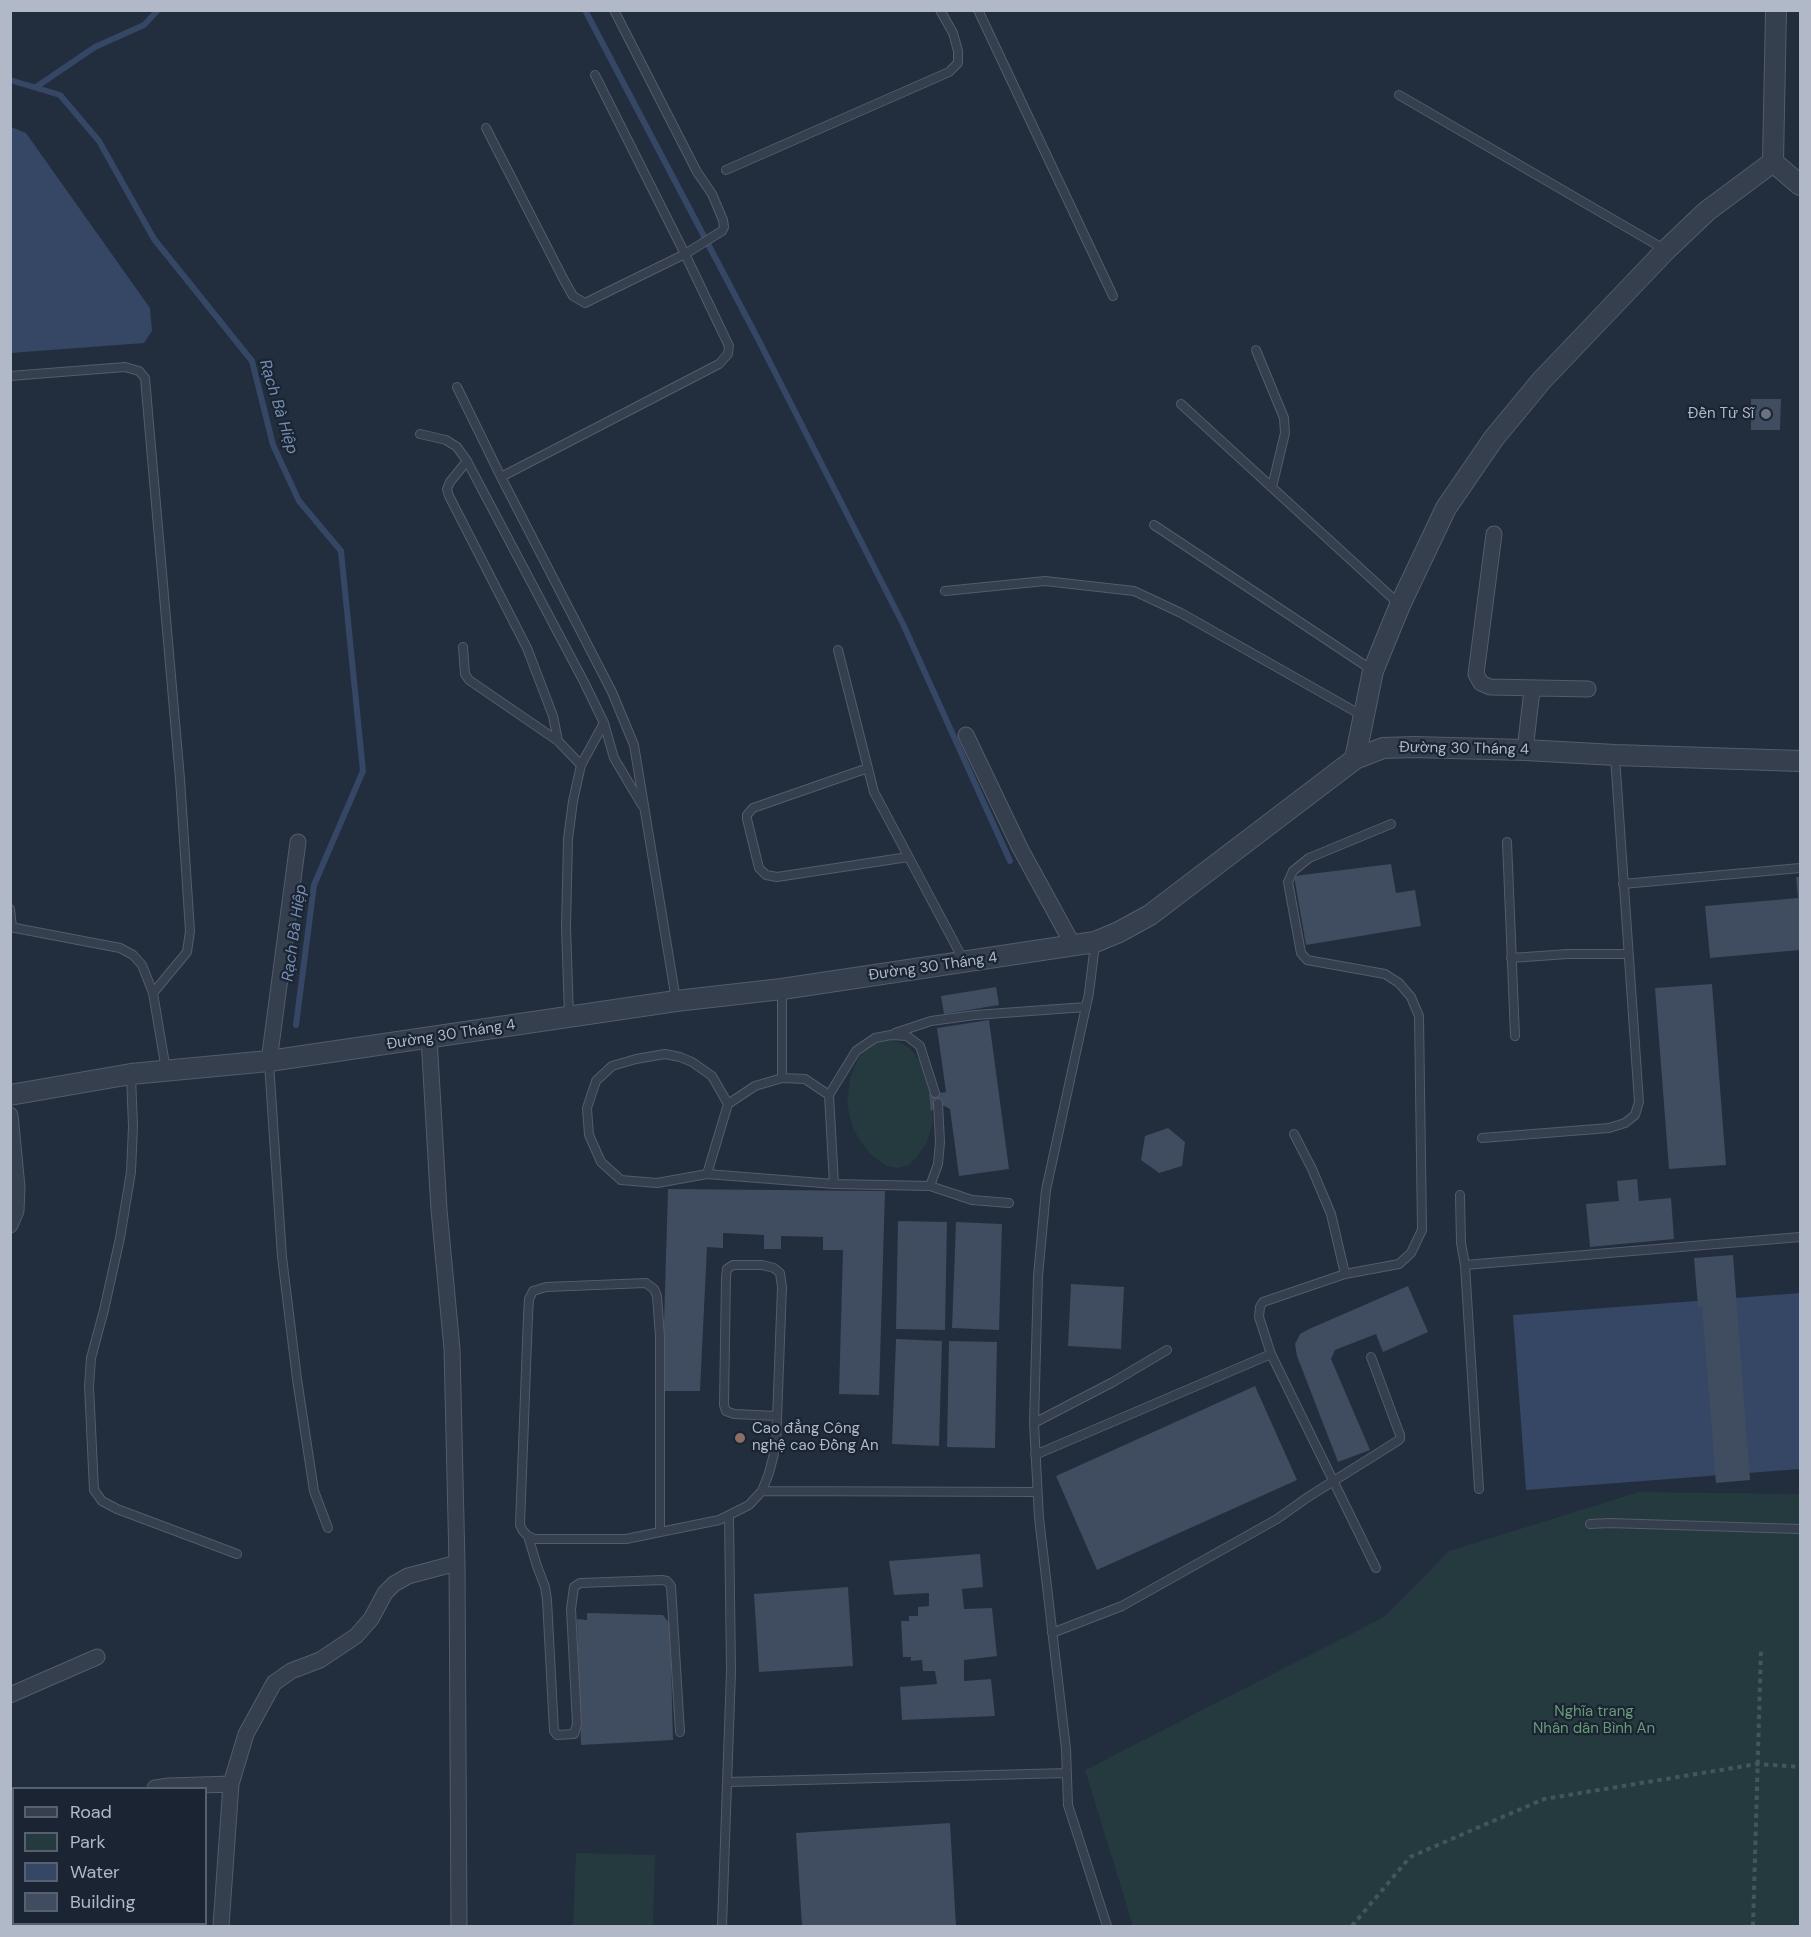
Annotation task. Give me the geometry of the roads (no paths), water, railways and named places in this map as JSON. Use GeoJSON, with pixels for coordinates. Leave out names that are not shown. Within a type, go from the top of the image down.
{"type":"FeatureCollection","features":[{"type":"Feature","properties":{"kind":"street"},"geometry":{"type":"LineString","coordinates":[[1773,162],[1776,10]]}},
{"type":"Feature","properties":{"kind":"street"},"geometry":{"type":"LineString","coordinates":[[1773,162],[1800,185]]}},
{"type":"Feature","properties":{"kind":"street"},"geometry":{"type":"LineString","coordinates":[[1355,759],[1373,671],[1400,605],[1446,508],[1494,438],[1542,380],[1666,250],[1707,211],[1773,162]]}},
{"type":"Feature","properties":{"kind":"street"},"geometry":{"type":"LineString","coordinates":[[1494,534],[1476,674],[1481,683],[1490,687],[1532,690],[1588,689]]}},
{"type":"Feature","properties":{"kind":"street"},"geometry":{"type":"LineString","coordinates":[[1525,750],[1532,690]]}},
{"type":"Feature","properties":{"kind":"street"},"geometry":{"type":"LineString","coordinates":[[966,735],[1020,848],[1073,945]]}},
{"type":"Feature","properties":{"kind":"street","name":"Đường 30 Tháng 4"},"geometry":{"type":"LineString","coordinates":[[10,1095],[131,1074],[269,1061],[676,1001],[782,989],[1095,942],[1150,915],[1355,759],[1383,748],[1525,750],[1615,756],[1800,761]]}},
{"type":"Feature","properties":{"kind":"street"},"geometry":{"type":"LineString","coordinates":[[269,1061],[298,842]]}},
{"type":"Feature","properties":{"kind":"street"},"geometry":{"type":"LineString","coordinates":[[429,1038],[439,1210],[452,1349],[457,1563],[459,1926]]}},
{"type":"Feature","properties":{"kind":"street"},"geometry":{"type":"LineString","coordinates":[[10,1116],[17,1187],[16,1211],[10,1225]]}},
{"type":"Feature","properties":{"kind":"street"},"geometry":{"type":"LineString","coordinates":[[221,1926],[231,1784],[246,1734],[274,1683],[291,1671],[320,1660],[356,1636],[371,1619],[385,1593],[394,1584],[408,1576],[457,1563]]}},
{"type":"Feature","properties":{"kind":"street"},"geometry":{"type":"LineString","coordinates":[[10,1695],[97,1657]]}},
{"type":"Feature","properties":{"kind":"street"},"geometry":{"type":"LineString","coordinates":[[162,1787],[231,1784]]}},
{"type":"Feature","properties":{"kind":"lane"},"geometry":{"type":"LineString","coordinates":[[486,128],[573,296],[585,303],[685,254],[722,231],[723,220],[712,194],[697,172],[614,10]]}},
{"type":"Feature","properties":{"kind":"lane"},"geometry":{"type":"LineString","coordinates":[[726,170],[949,72],[958,63],[958,51],[940,10]]}},
{"type":"Feature","properties":{"kind":"lane"},"geometry":{"type":"LineString","coordinates":[[978,10],[1113,297]]}},
{"type":"Feature","properties":{"kind":"lane"},"geometry":{"type":"LineString","coordinates":[[501,477],[719,364],[728,354],[729,346],[596,75]]}},
{"type":"Feature","properties":{"kind":"lane"},"geometry":{"type":"LineString","coordinates":[[1399,95],[1666,250]]}},
{"type":"Feature","properties":{"kind":"lane"},"geometry":{"type":"LineString","coordinates":[[1256,350],[1284,418],[1285,433],[1272,487]]}},
{"type":"Feature","properties":{"kind":"lane"},"geometry":{"type":"LineString","coordinates":[[10,376],[125,367],[139,371],[145,378],[180,779],[190,931],[187,952],[153,993]]}},
{"type":"Feature","properties":{"kind":"lane"},"geometry":{"type":"LineString","coordinates":[[457,387],[612,692],[634,746],[676,1001]]}},
{"type":"Feature","properties":{"kind":"lane"},"geometry":{"type":"LineString","coordinates":[[1180,404],[1400,605]]}},
{"type":"Feature","properties":{"kind":"lane"},"geometry":{"type":"LineString","coordinates":[[420,434],[446,440],[457,447],[467,461],[584,682],[604,723],[614,758],[645,809]]}},
{"type":"Feature","properties":{"kind":"lane"},"geometry":{"type":"LineString","coordinates":[[467,461],[450,482],[447,489],[449,496],[527,648],[553,716],[558,741]]}},
{"type":"Feature","properties":{"kind":"lane"},"geometry":{"type":"LineString","coordinates":[[1154,525],[1373,671]]}},
{"type":"Feature","properties":{"kind":"lane"},"geometry":{"type":"LineString","coordinates":[[945,591],[1045,581],[1134,591],[1181,613],[1364,716]]}},
{"type":"Feature","properties":{"kind":"lane"},"geometry":{"type":"LineString","coordinates":[[463,647],[465,674],[469,680],[558,741],[581,765]]}},
{"type":"Feature","properties":{"kind":"lane"},"geometry":{"type":"LineString","coordinates":[[838,650],[874,792],[964,962]]}},
{"type":"Feature","properties":{"kind":"lane"},"geometry":{"type":"LineString","coordinates":[[569,1017],[566,927],[568,839],[581,765],[604,723]]}},
{"type":"Feature","properties":{"kind":"lane"},"geometry":{"type":"LineString","coordinates":[[1482,1138],[1609,1128],[1625,1123],[1635,1115],[1639,1102],[1615,756]]}},
{"type":"Feature","properties":{"kind":"lane"},"geometry":{"type":"LineString","coordinates":[[868,768],[753,808],[747,815],[747,819],[759,868],[766,875],[777,877],[908,857]]}},
{"type":"Feature","properties":{"kind":"lane"},"geometry":{"type":"LineString","coordinates":[[1376,1568],[1271,1354],[1259,1317],[1263,1302],[1345,1274],[1399,1264],[1411,1253],[1422,1230],[1419,1016],[1411,997],[1399,983],[1385,974],[1307,960],[1301,953],[1288,882],[1293,871],[1308,858],[1391,824]]}},
{"type":"Feature","properties":{"kind":"lane"},"geometry":{"type":"LineString","coordinates":[[1507,842],[1515,1036]]}},
{"type":"Feature","properties":{"kind":"lane"},"geometry":{"type":"LineString","coordinates":[[1623,885],[1800,868]]}},
{"type":"Feature","properties":{"kind":"lane"},"geometry":{"type":"LineString","coordinates":[[10,909],[11,927],[120,948],[133,955],[142,965],[153,993],[166,1071]]}},
{"type":"Feature","properties":{"kind":"lane"},"geometry":{"type":"LineString","coordinates":[[1095,942],[1086,1007],[1046,1190],[1038,1276],[1034,1423],[1037,1492],[1067,1773],[1068,1805],[1107,1926]]}},
{"type":"Feature","properties":{"kind":"lane"},"geometry":{"type":"LineString","coordinates":[[1511,958],[1568,954],[1628,954]]}},
{"type":"Feature","properties":{"kind":"lane"},"geometry":{"type":"LineString","coordinates":[[782,989],[782,1078]]}},
{"type":"Feature","properties":{"kind":"lane"},"geometry":{"type":"LineString","coordinates":[[834,1184],[829,1095],[856,1051],[874,1038],[891,1035],[931,1021],[964,1016],[1086,1007]]}},
{"type":"Feature","properties":{"kind":"lane"},"geometry":{"type":"LineString","coordinates":[[891,1035],[907,1036],[920,1046],[935,1093]]}},
{"type":"Feature","properties":{"kind":"lane"},"geometry":{"type":"LineString","coordinates":[[728,1104],[712,1076],[692,1062],[665,1054],[636,1059],[612,1066],[596,1081],[587,1108],[589,1135],[601,1162],[621,1180],[657,1183],[707,1174],[834,1184],[930,1186],[972,1200],[1009,1203]]}},
{"type":"Feature","properties":{"kind":"lane"},"geometry":{"type":"LineString","coordinates":[[269,1061],[282,1257],[296,1368],[314,1491],[328,1528]]}},
{"type":"Feature","properties":{"kind":"lane"},"geometry":{"type":"LineString","coordinates":[[131,1074],[133,1126],[130,1172],[120,1238],[91,1358],[89,1386],[94,1490],[102,1501],[117,1509],[237,1554]]}},
{"type":"Feature","properties":{"kind":"lane"},"geometry":{"type":"LineString","coordinates":[[707,1174],[728,1104],[755,1086],[782,1078],[805,1079],[829,1095]]}},
{"type":"Feature","properties":{"kind":"lane"},"geometry":{"type":"LineString","coordinates":[[930,1186],[938,1164],[940,1142],[938,1103]]}},
{"type":"Feature","properties":{"kind":"lane"},"geometry":{"type":"LineString","coordinates":[[1294,1134],[1331,1214],[1345,1274]]}},
{"type":"Feature","properties":{"kind":"lane"},"geometry":{"type":"LineString","coordinates":[[1460,1195],[1461,1243],[1465,1265],[1479,1489]]}},
{"type":"Feature","properties":{"kind":"lane"},"geometry":{"type":"LineString","coordinates":[[1465,1265],[1800,1237]]}},
{"type":"Feature","properties":{"kind":"lane"},"geometry":{"type":"LineString","coordinates":[[660,1532],[659,1326],[657,1296],[654,1289],[646,1283],[546,1287],[533,1291],[529,1299],[520,1525],[528,1536],[536,1539],[626,1539],[660,1532],[729,1516],[749,1505],[762,1491],[776,1446],[782,1287],[780,1273],[774,1268],[762,1265],[733,1265],[728,1269],[726,1277],[724,1405],[726,1411],[734,1414],[777,1416]]}},
{"type":"Feature","properties":{"kind":"lane"},"geometry":{"type":"LineString","coordinates":[[1034,1423],[1113,1382],[1167,1350]]}},
{"type":"Feature","properties":{"kind":"lane"},"geometry":{"type":"LineString","coordinates":[[1035,1455],[1271,1354]]}},
{"type":"Feature","properties":{"kind":"lane"},"geometry":{"type":"LineString","coordinates":[[1052,1633],[1122,1606],[1277,1519],[1400,1439],[1371,1357]]}},
{"type":"Feature","properties":{"kind":"lane"},"geometry":{"type":"LineString","coordinates":[[762,1491],[1037,1492]]}},
{"type":"Feature","properties":{"kind":"lane"},"geometry":{"type":"LineString","coordinates":[[722,1926],[731,1671],[729,1516]]}},
{"type":"Feature","properties":{"kind":"lane"},"geometry":{"type":"LineString","coordinates":[[1590,1524],[1609,1522],[1800,1528]]}},
{"type":"Feature","properties":{"kind":"lane"},"geometry":{"type":"LineString","coordinates":[[528,1536],[547,1600],[554,1731],[557,1735],[574,1734],[577,1724],[571,1609],[574,1587],[580,1583],[662,1580],[667,1581],[670,1586],[680,1732]]}},
{"type":"Feature","properties":{"kind":"lane"},"geometry":{"type":"LineString","coordinates":[[728,1782],[1067,1773]]}},
{"type":"Feature","properties":{"kind":"water"},"geometry":{"type":"Polygon","coordinates":[[[11,127],[26,133],[150,308],[152,331],[144,343],[11,353],[11,127]]]}},
{"type":"Feature","properties":{"kind":"water"},"geometry":{"type":"Polygon","coordinates":[[[1800,1293],[1800,1469],[1526,1490],[1513,1315],[1800,1293]]]}},
{"type":"Feature","properties":{"kind":"waterway"},"geometry":{"type":"LineString","coordinates":[[36,87],[95,47],[144,25],[158,10]]}},
{"type":"Feature","properties":{"kind":"waterway"},"geometry":{"type":"LineString","coordinates":[[585,10],[758,339],[903,624],[1010,861]]}},
{"type":"Feature","properties":{"kind":"waterway","name":"Rạch Bà Hiệp"},"geometry":{"type":"LineString","coordinates":[[10,80],[60,95],[99,141],[154,239],[252,361],[273,445],[299,501],[341,551],[363,771],[314,885],[296,1025]]}},
{"type":"Feature","properties":{"kind":"place","name":"Đền Tử Sĩ"},"geometry":{"type":"Point","coordinates":[1766,414]}},
{"type":"Feature","properties":{"kind":"place","name":"Cao đẳng Công nghệ cao Đồng An"},"geometry":{"type":"Point","coordinates":[740,1438]}},
{"type":"Feature","properties":{"kind":"park label","name":"Nghĩa trang Nhân dân Bình An"},"geometry":{"type":"Point","coordinates":[1594,1720]}}]}
